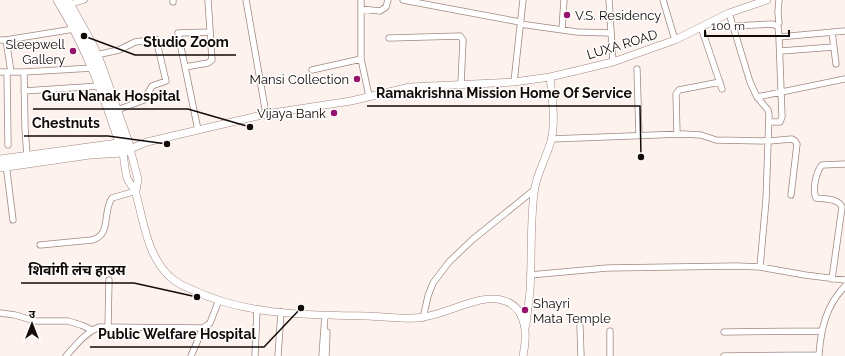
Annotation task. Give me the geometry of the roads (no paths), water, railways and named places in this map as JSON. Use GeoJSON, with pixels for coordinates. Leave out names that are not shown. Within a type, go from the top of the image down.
{"type":"FeatureCollection","features":[{"type":"Feature","properties":{"kind":"main road"},"geometry":{"type":"LineString","coordinates":[[64,2],[74,29],[93,68],[125,147]]}},
{"type":"Feature","properties":{"kind":"main road"},"geometry":{"type":"LineString","coordinates":[[64,2],[96,55],[117,110],[125,147]]}},
{"type":"Feature","properties":{"kind":"main road"},"geometry":{"type":"LineString","coordinates":[[3,163],[27,156],[125,147]]}},
{"type":"Feature","properties":{"kind":"main road"},"geometry":{"type":"LineString","coordinates":[[3,163],[90,154],[125,147]]}},
{"type":"Feature","properties":{"kind":"street"},"geometry":{"type":"LineString","coordinates":[[64,2],[84,0]]}},
{"type":"Feature","properties":{"kind":"street"},"geometry":{"type":"LineString","coordinates":[[186,67],[210,62],[212,58],[208,0]]}},
{"type":"Feature","properties":{"kind":"street"},"geometry":{"type":"LineString","coordinates":[[246,0],[266,114]]}},
{"type":"Feature","properties":{"kind":"street"},"geometry":{"type":"LineString","coordinates":[[361,0],[360,59],[369,96]]}},
{"type":"Feature","properties":{"kind":"street"},"geometry":{"type":"LineString","coordinates":[[361,9],[380,11],[386,8],[388,0]]}},
{"type":"Feature","properties":{"kind":"street"},"geometry":{"type":"LineString","coordinates":[[403,0],[562,30],[587,33],[611,33]]}},
{"type":"Feature","properties":{"kind":"street"},"geometry":{"type":"LineString","coordinates":[[514,82],[523,0]]}},
{"type":"Feature","properties":{"kind":"street"},"geometry":{"type":"LineString","coordinates":[[562,30],[564,0]]}},
{"type":"Feature","properties":{"kind":"street"},"geometry":{"type":"LineString","coordinates":[[609,0],[613,62]]}},
{"type":"Feature","properties":{"kind":"street"},"geometry":{"type":"LineString","coordinates":[[669,0],[664,0],[675,40]]}},
{"type":"Feature","properties":{"kind":"street","name":"LUXA ROAD"},"geometry":{"type":"LineString","coordinates":[[125,147],[266,114],[325,105],[410,88],[514,82],[550,77],[613,62],[675,40],[750,3],[766,0]]}},
{"type":"Feature","properties":{"kind":"street"},"geometry":{"type":"LineString","coordinates":[[779,0],[779,23]]}},
{"type":"Feature","properties":{"kind":"street"},"geometry":{"type":"LineString","coordinates":[[729,14],[750,82],[757,97],[768,110],[770,122],[766,200],[760,267]]}},
{"type":"Feature","properties":{"kind":"street"},"geometry":{"type":"LineString","coordinates":[[733,26],[774,24],[778,27],[781,51],[783,114],[782,119],[777,122],[770,122]]}},
{"type":"Feature","properties":{"kind":"street"},"geometry":{"type":"LineString","coordinates":[[702,27],[722,89]]}},
{"type":"Feature","properties":{"kind":"street"},"geometry":{"type":"LineString","coordinates":[[8,145],[9,72],[3,40],[74,29]]}},
{"type":"Feature","properties":{"kind":"street"},"geometry":{"type":"LineString","coordinates":[[779,37],[845,31]]}},
{"type":"Feature","properties":{"kind":"street"},"geometry":{"type":"LineString","coordinates":[[198,130],[178,33],[210,32]]}},
{"type":"Feature","properties":{"kind":"street"},"geometry":{"type":"LineString","coordinates":[[832,32],[836,64]]}},
{"type":"Feature","properties":{"kind":"street"},"geometry":{"type":"LineString","coordinates":[[389,38],[460,36],[463,40],[461,84]]}},
{"type":"Feature","properties":{"kind":"street"},"geometry":{"type":"LineString","coordinates":[[96,55],[119,50],[135,42],[156,40],[166,81],[152,86],[144,100],[117,110]]}},
{"type":"Feature","properties":{"kind":"street"},"geometry":{"type":"LineString","coordinates":[[781,51],[834,47]]}},
{"type":"Feature","properties":{"kind":"street"},"geometry":{"type":"LineString","coordinates":[[312,70],[360,59]]}},
{"type":"Feature","properties":{"kind":"street"},"geometry":{"type":"LineString","coordinates":[[0,72],[93,68]]}},
{"type":"Feature","properties":{"kind":"street"},"geometry":{"type":"LineString","coordinates":[[637,69],[639,135]]}},
{"type":"Feature","properties":{"kind":"street"},"geometry":{"type":"LineString","coordinates":[[24,72],[27,156]]}},
{"type":"Feature","properties":{"kind":"street"},"geometry":{"type":"LineString","coordinates":[[523,356],[526,335],[525,326],[530,293],[530,243],[534,190],[536,179],[551,139],[553,120],[550,77]]}},
{"type":"Feature","properties":{"kind":"street"},"geometry":{"type":"LineString","coordinates":[[757,97],[845,79]]}},
{"type":"Feature","properties":{"kind":"street"},"geometry":{"type":"LineString","coordinates":[[677,134],[676,94],[679,90],[720,82]]}},
{"type":"Feature","properties":{"kind":"street"},"geometry":{"type":"LineString","coordinates":[[24,91],[100,86]]}},
{"type":"Feature","properties":{"kind":"street"},"geometry":{"type":"LineString","coordinates":[[551,139],[677,134],[702,135],[716,140],[792,140],[797,144],[791,195]]}},
{"type":"Feature","properties":{"kind":"street"},"geometry":{"type":"LineString","coordinates":[[125,147],[138,179],[136,192],[150,245],[161,267],[182,285],[218,300],[257,309],[327,315],[422,318],[442,313],[479,300],[494,299],[505,301],[515,307],[525,326]]}},
{"type":"Feature","properties":{"kind":"street"},"geometry":{"type":"LineString","coordinates":[[3,163],[13,220]]}},
{"type":"Feature","properties":{"kind":"street"},"geometry":{"type":"LineString","coordinates":[[832,279],[842,207],[840,203],[836,201],[816,198],[814,194],[818,170],[822,165],[845,164]]}},
{"type":"Feature","properties":{"kind":"street"},"geometry":{"type":"LineString","coordinates":[[422,318],[433,283],[449,262],[472,240],[534,190]]}},
{"type":"Feature","properties":{"kind":"street"},"geometry":{"type":"LineString","coordinates":[[40,245],[92,240],[100,237],[103,234],[108,207],[112,198],[136,192]]}},
{"type":"Feature","properties":{"kind":"street"},"geometry":{"type":"LineString","coordinates":[[530,275],[608,268],[736,266],[760,267],[805,276],[845,280]]}},
{"type":"Feature","properties":{"kind":"street"},"geometry":{"type":"LineString","coordinates":[[108,327],[109,280]]}},
{"type":"Feature","properties":{"kind":"street"},"geometry":{"type":"LineString","coordinates":[[724,356],[819,356],[822,331],[827,312],[832,302],[845,286]]}},
{"type":"Feature","properties":{"kind":"street"},"geometry":{"type":"LineString","coordinates":[[191,356],[203,328],[210,323],[218,300]]}},
{"type":"Feature","properties":{"kind":"street"},"geometry":{"type":"LineString","coordinates":[[254,356],[257,309]]}},
{"type":"Feature","properties":{"kind":"street"},"geometry":{"type":"LineString","coordinates":[[278,356],[281,312]]}},
{"type":"Feature","properties":{"kind":"street"},"geometry":{"type":"LineString","coordinates":[[0,313],[15,315],[35,321],[68,321],[92,330]]}},
{"type":"Feature","properties":{"kind":"street"},"geometry":{"type":"LineString","coordinates":[[322,356],[327,315]]}},
{"type":"Feature","properties":{"kind":"street"},"geometry":{"type":"LineString","coordinates":[[326,356],[327,315]]}},
{"type":"Feature","properties":{"kind":"street"},"geometry":{"type":"LineString","coordinates":[[580,326],[581,356]]}},
{"type":"Feature","properties":{"kind":"street"},"geometry":{"type":"LineString","coordinates":[[66,356],[83,337],[92,330],[99,328],[203,328]]}},
{"type":"Feature","properties":{"kind":"street"},"geometry":{"type":"LineString","coordinates":[[610,331],[610,356]]}},
{"type":"Feature","properties":{"kind":"street"},"geometry":{"type":"LineString","coordinates":[[724,332],[822,331]]}},
{"type":"Feature","properties":{"kind":"street"},"geometry":{"type":"LineString","coordinates":[[525,348],[526,356]]}},
{"type":"Feature","properties":{"kind":"place","name":"V.S. Residency"},"geometry":{"type":"Point","coordinates":[567,15]}},
{"type":"Feature","properties":{"kind":"place","name":"Studio Zoom"},"geometry":{"type":"Point","coordinates":[84,36]}},
{"type":"Feature","properties":{"kind":"place","name":"Sleepwell Gallery"},"geometry":{"type":"Point","coordinates":[73,51]}},
{"type":"Feature","properties":{"kind":"place","name":"Mansi Collection"},"geometry":{"type":"Point","coordinates":[357,79]}},
{"type":"Feature","properties":{"kind":"place","name":"Vijaya Bank"},"geometry":{"type":"Point","coordinates":[334,113]}},
{"type":"Feature","properties":{"kind":"place","name":"Guru Nanak Hospital"},"geometry":{"type":"Point","coordinates":[250,127]}},
{"type":"Feature","properties":{"kind":"place","name":"Chestnuts"},"geometry":{"type":"Point","coordinates":[167,144]}},
{"type":"Feature","properties":{"kind":"place","name":"Ramakrishna Mission Home Of Service"},"geometry":{"type":"Point","coordinates":[641,157]}},
{"type":"Feature","properties":{"kind":"place","name":"शिवांगी लंच हाउस"},"geometry":{"type":"Point","coordinates":[197,297]}},
{"type":"Feature","properties":{"kind":"place","name":"Public Welfare Hospital"},"geometry":{"type":"Point","coordinates":[301,308]}},
{"type":"Feature","properties":{"kind":"place","name":"Shayri Mata Temple"},"geometry":{"type":"Point","coordinates":[525,310]}}]}
